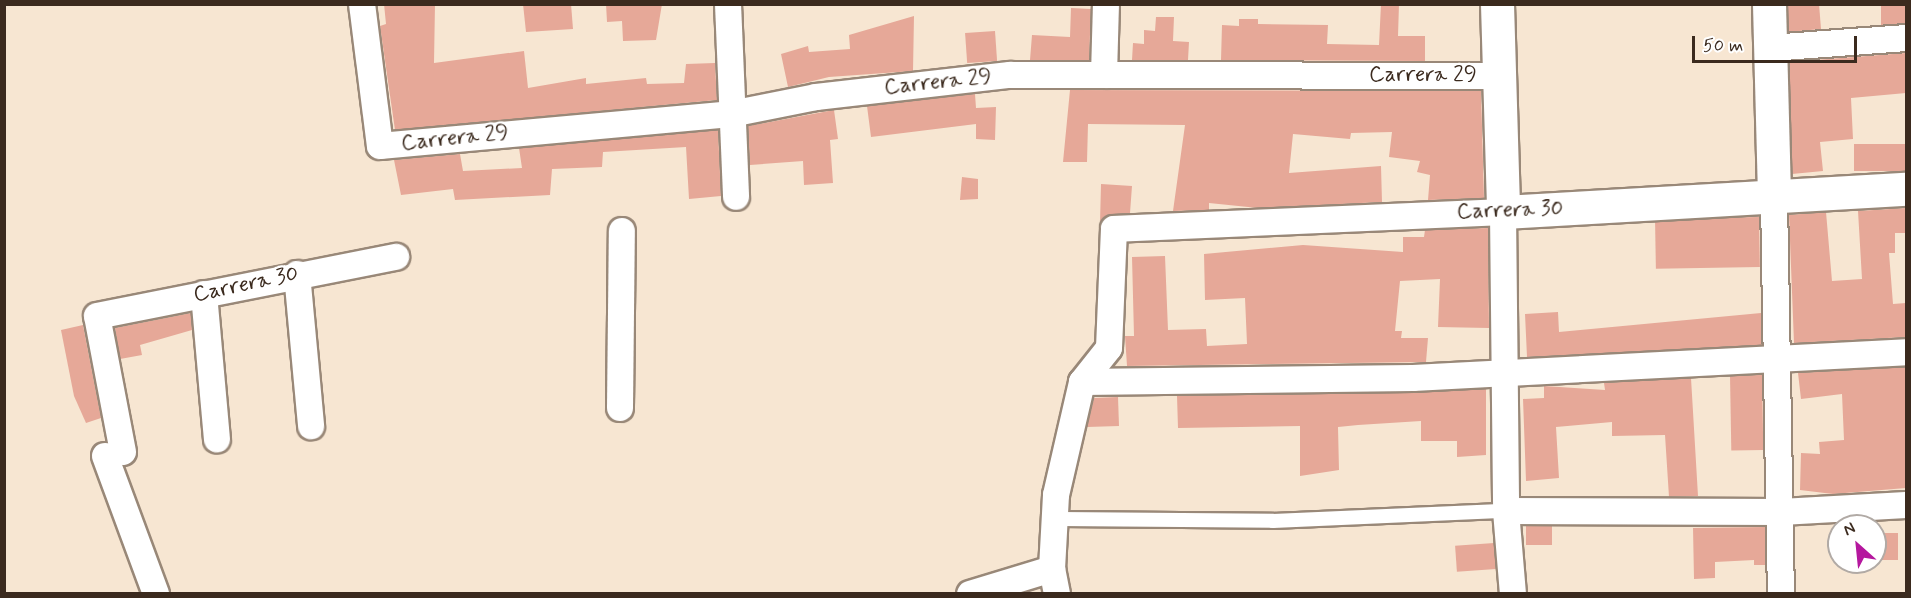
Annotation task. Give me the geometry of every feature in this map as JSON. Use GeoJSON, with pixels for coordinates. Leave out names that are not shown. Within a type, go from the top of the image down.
{"type":"FeatureCollection","features":[{"type":"Feature","properties":{"kind":"main road"},"geometry":{"type":"LineString","coordinates":[[1497,4],[1503,212]]}},
{"type":"Feature","properties":{"kind":"main road"},"geometry":{"type":"LineString","coordinates":[[1769,4],[1774,198]]}},
{"type":"Feature","properties":{"kind":"main road","name":"Carrera 30"},"geometry":{"type":"LineString","coordinates":[[1503,212],[1906,189]]}},
{"type":"Feature","properties":{"kind":"street","name":"Carrera 29"},"geometry":{"type":"LineString","coordinates":[[362,4],[380,146],[731,114],[918,84],[1010,75],[1499,76]]}},
{"type":"Feature","properties":{"kind":"street"},"geometry":{"type":"LineString","coordinates":[[728,4],[736,197]]}},
{"type":"Feature","properties":{"kind":"street"},"geometry":{"type":"LineString","coordinates":[[1104,75],[1106,4]]}},
{"type":"Feature","properties":{"kind":"street"},"geometry":{"type":"LineString","coordinates":[[1770,48],[1906,38]]}},
{"type":"Feature","properties":{"kind":"street"},"geometry":{"type":"LineString","coordinates":[[1774,198],[1781,594]]}},
{"type":"Feature","properties":{"kind":"street"},"geometry":{"type":"LineString","coordinates":[[1503,212],[1507,374],[1506,511],[1513,594]]}},
{"type":"Feature","properties":{"kind":"street","name":"Carrera 30"},"geometry":{"type":"LineString","coordinates":[[1082,382],[1109,348],[1114,229],[1503,212]]}},
{"type":"Feature","properties":{"kind":"street"},"geometry":{"type":"LineString","coordinates":[[620,408],[622,231]]}},
{"type":"Feature","properties":{"kind":"street","name":"Carrera 30"},"geometry":{"type":"LineString","coordinates":[[156,594],[114,454],[97,316],[297,274],[396,257]]}},
{"type":"Feature","properties":{"kind":"street"},"geometry":{"type":"LineString","coordinates":[[297,274],[311,426]]}},
{"type":"Feature","properties":{"kind":"street"},"geometry":{"type":"LineString","coordinates":[[204,294],[217,439]]}},
{"type":"Feature","properties":{"kind":"street"},"geometry":{"type":"LineString","coordinates":[[970,594],[1054,581],[1059,519],[1056,495],[1082,382],[1507,374],[1906,352]]}},
{"type":"Feature","properties":{"kind":"street"},"geometry":{"type":"LineString","coordinates":[[1506,511],[1781,512],[1906,505]]}},
{"type":"Feature","properties":{"kind":"lane"},"geometry":{"type":"LineString","coordinates":[[1059,519],[1273,522],[1506,511]]}},
{"type":"Feature","properties":{"kind":"building"},"geometry":{"type":"Polygon","coordinates":[[[384,4],[435,4],[434,63],[524,51],[528,88],[586,78],[586,84],[646,78],[647,84],[684,83],[686,64],[715,63],[717,100],[395,130],[380,26],[386,24],[384,4]]]}},
{"type":"Feature","properties":{"kind":"building"},"geometry":{"type":"Polygon","coordinates":[[[523,4],[571,4],[573,29],[526,32],[523,4]]]}},
{"type":"Feature","properties":{"kind":"building"},"geometry":{"type":"Polygon","coordinates":[[[606,4],[662,4],[656,40],[623,41],[622,21],[607,22],[606,4]]]}},
{"type":"Feature","properties":{"kind":"building"},"geometry":{"type":"Polygon","coordinates":[[[1381,4],[1399,4],[1398,36],[1425,36],[1425,61],[1221,60],[1222,25],[1239,26],[1239,19],[1258,19],[1258,24],[1328,25],[1327,44],[1379,45],[1381,4]]]}},
{"type":"Feature","properties":{"kind":"building"},"geometry":{"type":"Polygon","coordinates":[[[1788,4],[1819,4],[1821,29],[1788,32],[1788,4]]]}},
{"type":"Feature","properties":{"kind":"building"},"geometry":{"type":"Polygon","coordinates":[[[1881,4],[1906,4],[1906,25],[1881,25],[1881,4]]]}},
{"type":"Feature","properties":{"kind":"building"},"geometry":{"type":"Polygon","coordinates":[[[1071,8],[1091,9],[1089,60],[1030,60],[1032,35],[1070,37],[1071,8]]]}},
{"type":"Feature","properties":{"kind":"building"},"geometry":{"type":"Polygon","coordinates":[[[914,16],[913,71],[829,77],[788,87],[781,54],[808,46],[809,52],[850,49],[849,35],[914,16]]]}},
{"type":"Feature","properties":{"kind":"building"},"geometry":{"type":"Polygon","coordinates":[[[1156,17],[1174,17],[1173,41],[1189,42],[1188,60],[1132,60],[1133,43],[1144,44],[1144,30],[1155,31],[1156,17]]]}},
{"type":"Feature","properties":{"kind":"building"},"geometry":{"type":"Polygon","coordinates":[[[995,31],[997,61],[967,63],[965,33],[995,31]]]}},
{"type":"Feature","properties":{"kind":"building"},"geometry":{"type":"Polygon","coordinates":[[[1906,53],[1906,93],[1851,98],[1853,139],[1820,142],[1823,171],[1792,174],[1789,62],[1906,53]]]}},
{"type":"Feature","properties":{"kind":"building"},"geometry":{"type":"Polygon","coordinates":[[[1070,90],[1481,91],[1484,198],[1428,200],[1430,175],[1417,172],[1420,161],[1389,157],[1392,132],[1351,133],[1350,139],[1293,134],[1289,173],[1381,166],[1382,202],[1258,208],[1209,203],[1209,210],[1173,211],[1185,125],[1088,124],[1087,162],[1063,162],[1070,90]]]}},
{"type":"Feature","properties":{"kind":"building"},"geometry":{"type":"Polygon","coordinates":[[[975,94],[976,108],[996,107],[995,140],[976,139],[976,124],[871,137],[867,106],[975,94]]]}},
{"type":"Feature","properties":{"kind":"building"},"geometry":{"type":"Polygon","coordinates":[[[834,110],[838,139],[830,140],[833,183],[804,185],[803,161],[750,165],[748,126],[834,110]]]}},
{"type":"Feature","properties":{"kind":"building"},"geometry":{"type":"Polygon","coordinates":[[[718,130],[721,196],[689,199],[686,147],[603,152],[602,167],[552,169],[550,195],[455,200],[453,189],[401,195],[394,160],[460,154],[463,171],[522,168],[519,148],[718,130]]]}},
{"type":"Feature","properties":{"kind":"building"},"geometry":{"type":"Polygon","coordinates":[[[1854,144],[1906,144],[1906,171],[1854,171],[1854,144]]]}},
{"type":"Feature","properties":{"kind":"building"},"geometry":{"type":"Polygon","coordinates":[[[962,177],[978,179],[978,199],[960,200],[962,177]]]}},
{"type":"Feature","properties":{"kind":"building"},"geometry":{"type":"Polygon","coordinates":[[[1101,184],[1132,186],[1130,213],[1107,216],[1100,223],[1101,184]]]}},
{"type":"Feature","properties":{"kind":"building"},"geometry":{"type":"Polygon","coordinates":[[[1906,208],[1906,233],[1895,233],[1895,253],[1889,253],[1893,304],[1906,303],[1906,337],[1794,343],[1789,215],[1826,212],[1832,281],[1862,279],[1858,211],[1906,208]]]}},
{"type":"Feature","properties":{"kind":"building"},"geometry":{"type":"Polygon","coordinates":[[[1759,217],[1760,267],[1656,269],[1655,219],[1759,217]]]}},
{"type":"Feature","properties":{"kind":"building"},"geometry":{"type":"Polygon","coordinates":[[[1488,228],[1489,328],[1438,327],[1440,279],[1400,281],[1395,331],[1402,331],[1401,338],[1428,338],[1426,362],[1127,366],[1125,336],[1134,336],[1132,257],[1165,256],[1168,330],[1206,329],[1207,346],[1247,344],[1245,298],[1205,300],[1204,254],[1303,245],[1403,252],[1403,237],[1424,237],[1425,230],[1488,228]]]}},
{"type":"Feature","properties":{"kind":"building"},"geometry":{"type":"Polygon","coordinates":[[[1558,312],[1559,332],[1761,313],[1762,345],[1527,357],[1525,314],[1558,312]]]}},
{"type":"Feature","properties":{"kind":"building"},"geometry":{"type":"Polygon","coordinates":[[[191,313],[192,330],[140,345],[142,355],[120,359],[115,328],[191,313]]]}},
{"type":"Feature","properties":{"kind":"building"},"geometry":{"type":"Polygon","coordinates":[[[83,325],[101,418],[86,423],[74,396],[61,330],[83,325]]]}},
{"type":"Feature","properties":{"kind":"building"},"geometry":{"type":"Polygon","coordinates":[[[1906,367],[1906,488],[1833,494],[1800,490],[1801,453],[1820,454],[1819,442],[1844,440],[1842,394],[1801,399],[1798,373],[1906,367]]]}},
{"type":"Feature","properties":{"kind":"building"},"geometry":{"type":"Polygon","coordinates":[[[1762,375],[1763,450],[1731,451],[1730,376],[1762,375]]]}},
{"type":"Feature","properties":{"kind":"building"},"geometry":{"type":"Polygon","coordinates":[[[1691,378],[1698,496],[1669,497],[1665,435],[1612,436],[1612,422],[1556,427],[1559,478],[1526,481],[1523,399],[1544,398],[1544,386],[1605,390],[1604,383],[1691,378]]]}},
{"type":"Feature","properties":{"kind":"building"},"geometry":{"type":"Polygon","coordinates":[[[1486,389],[1486,455],[1457,457],[1457,441],[1421,441],[1421,421],[1338,427],[1339,470],[1300,476],[1300,426],[1178,428],[1177,396],[1486,389]]]}},
{"type":"Feature","properties":{"kind":"building"},"geometry":{"type":"Polygon","coordinates":[[[1118,397],[1119,426],[1087,427],[1094,398],[1118,397]]]}},
{"type":"Feature","properties":{"kind":"building"},"geometry":{"type":"Polygon","coordinates":[[[1526,526],[1552,526],[1552,545],[1526,545],[1526,526]]]}},
{"type":"Feature","properties":{"kind":"building"},"geometry":{"type":"Polygon","coordinates":[[[1765,527],[1765,565],[1754,565],[1754,560],[1715,562],[1715,578],[1694,579],[1693,528],[1765,527]]]}},
{"type":"Feature","properties":{"kind":"building"},"geometry":{"type":"Polygon","coordinates":[[[1887,533],[1898,533],[1898,560],[1887,560],[1887,533]]]}},
{"type":"Feature","properties":{"kind":"building"},"geometry":{"type":"Polygon","coordinates":[[[1494,543],[1496,569],[1457,572],[1455,546],[1494,543]]]}}]}
